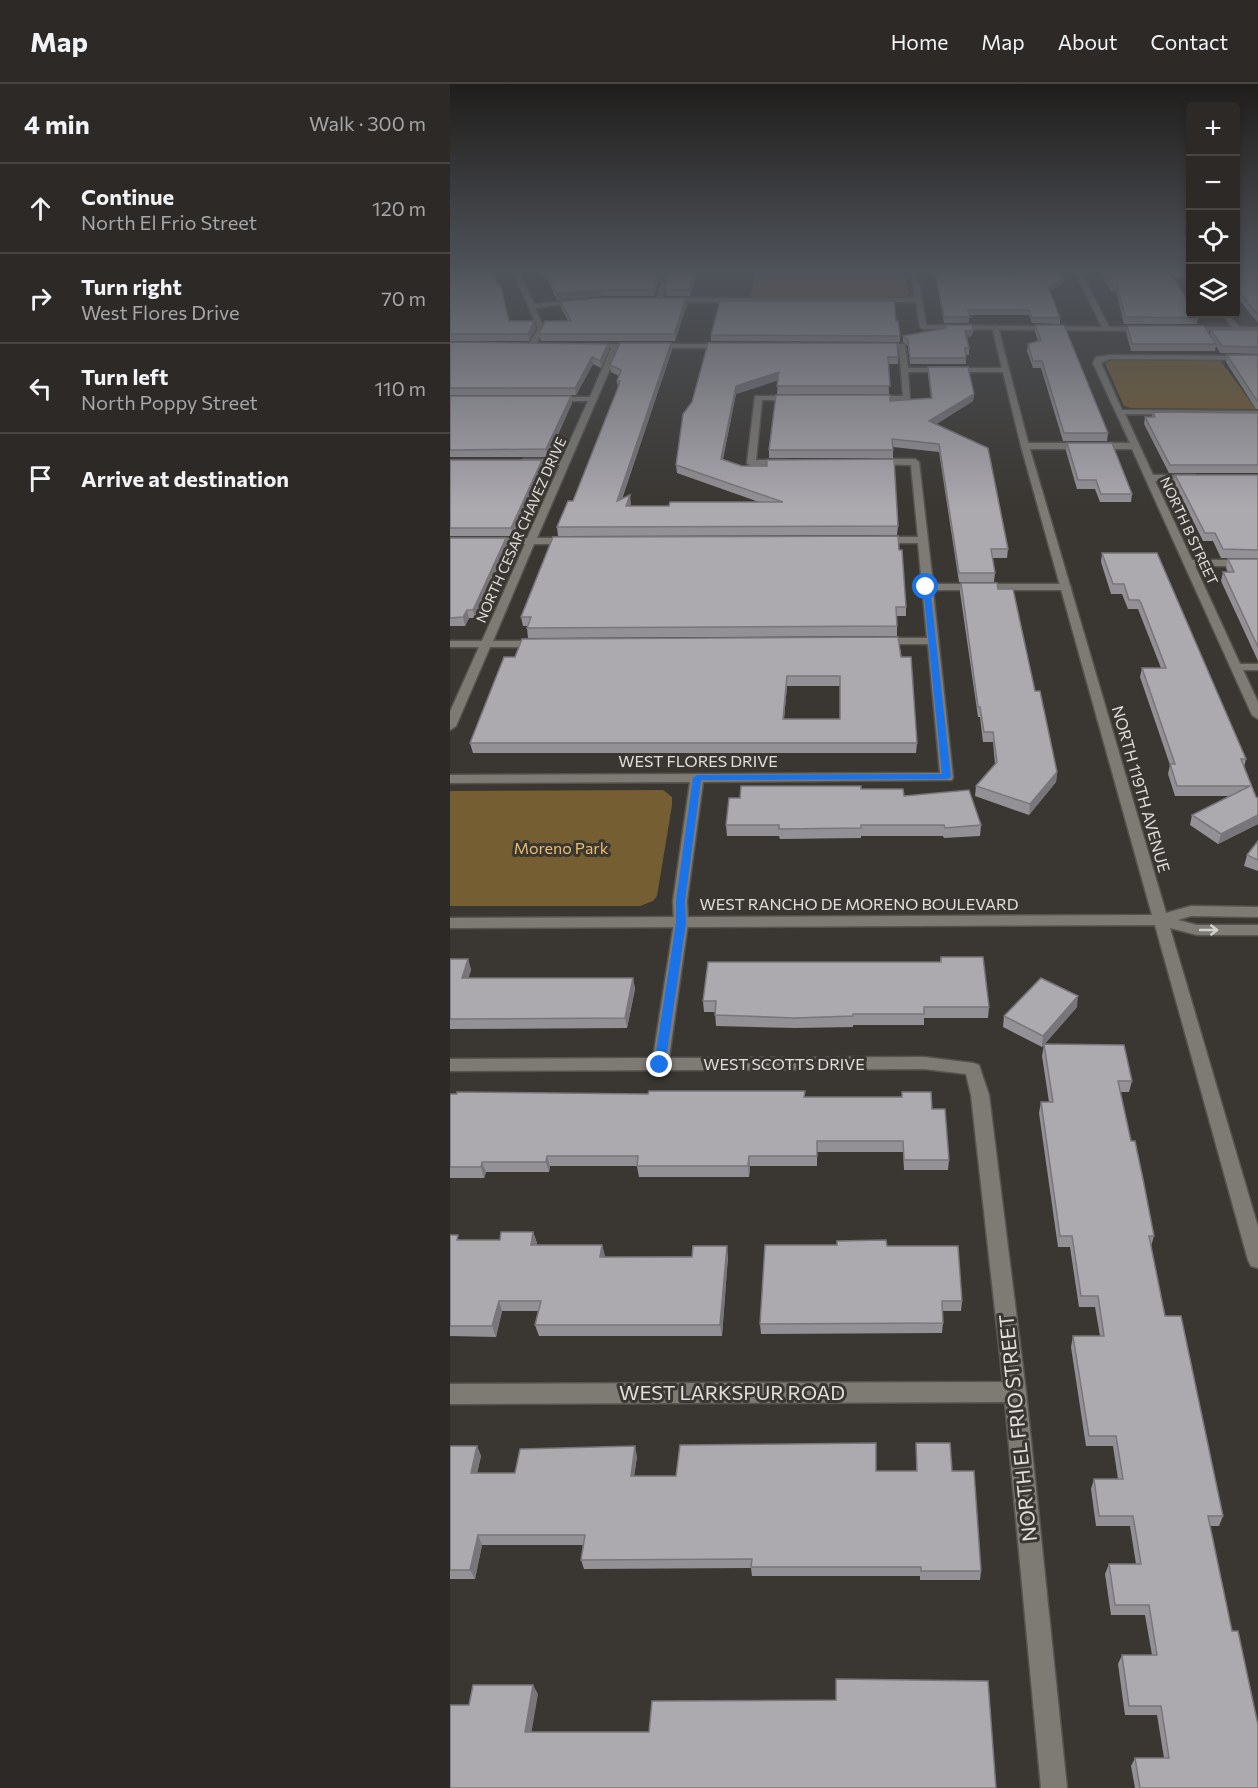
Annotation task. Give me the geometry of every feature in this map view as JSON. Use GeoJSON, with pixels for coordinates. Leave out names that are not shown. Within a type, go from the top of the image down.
{"type":"FeatureCollection","features":[{"type":"Feature","properties":{"kind":"street","name":"NORTH CESAR CHAVEZ DRIVE"},"geometry":{"type":"LineString","coordinates":[[450,726],[614,350]]}},
{"type":"Feature","properties":{"kind":"street"},"geometry":{"type":"LineString","coordinates":[[861,398],[907,398],[902,350]]}},
{"type":"Feature","properties":{"kind":"street","name":"NORTH 119TH AVENUE"},"geometry":{"type":"LineString","coordinates":[[1000,350],[1025,446],[1258,1260]]}},
{"type":"Feature","properties":{"kind":"street","name":"NORTH B STREET"},"geometry":{"type":"LineString","coordinates":[[1258,358],[1099,358],[1097,363],[1258,715]]}},
{"type":"Feature","properties":{"kind":"street"},"geometry":{"type":"LineString","coordinates":[[904,370],[1005,370]]}},
{"type":"Feature","properties":{"kind":"street"},"geometry":{"type":"LineString","coordinates":[[798,463],[751,463],[759,398],[804,398]]}},
{"type":"Feature","properties":{"kind":"street"},"geometry":{"type":"LineString","coordinates":[[537,399],[593,399]]}},
{"type":"Feature","properties":{"kind":"street"},"geometry":{"type":"LineString","coordinates":[[1120,412],[1258,412]]}},
{"type":"Feature","properties":{"kind":"street"},"geometry":{"type":"LineString","coordinates":[[1025,446],[1135,446]]}},
{"type":"Feature","properties":{"kind":"street"},"geometry":{"type":"LineString","coordinates":[[519,462],[566,462]]}},
{"type":"Feature","properties":{"kind":"street"},"geometry":{"type":"LineString","coordinates":[[861,642],[932,641],[915,462],[868,462]]}},
{"type":"Feature","properties":{"kind":"street"},"geometry":{"type":"LineString","coordinates":[[1150,478],[1204,478]]}},
{"type":"Feature","properties":{"kind":"street"},"geometry":{"type":"LineString","coordinates":[[863,540],[922,540]]}},
{"type":"Feature","properties":{"kind":"street"},"geometry":{"type":"LineString","coordinates":[[450,541],[578,541]]}},
{"type":"Feature","properties":{"kind":"street"},"geometry":{"type":"LineString","coordinates":[[1189,563],[1258,563]]}},
{"type":"Feature","properties":{"kind":"street"},"geometry":{"type":"LineString","coordinates":[[926,587],[1066,586]]}},
{"type":"Feature","properties":{"kind":"street","name":"WEST FLORES DRIVE"},"geometry":{"type":"LineString","coordinates":[[450,779],[947,777],[932,641]]}},
{"type":"Feature","properties":{"kind":"street"},"geometry":{"type":"LineString","coordinates":[[450,644],[556,644]]}},
{"type":"Feature","properties":{"kind":"street"},"geometry":{"type":"LineString","coordinates":[[1236,667],[1258,667]]}},
{"type":"Feature","properties":{"kind":"street"},"geometry":{"type":"LineString","coordinates":[[660,1065],[681,923],[680,901],[697,778]]}},
{"type":"Feature","properties":{"kind":"street","name":"WEST RANCHO DE MORENO BOULEVARD"},"geometry":{"type":"LineString","coordinates":[[1161,920],[1191,911],[1258,912]]}},
{"type":"Feature","properties":{"kind":"street","name":"WEST RANCHO DE MORENO BOULEVARD"},"geometry":{"type":"LineString","coordinates":[[450,923],[1161,920],[1197,930],[1258,930]]}},
{"type":"Feature","properties":{"kind":"street","name":"WEST SCOTTS DRIVE"},"geometry":{"type":"LineString","coordinates":[[450,1065],[924,1063],[973,1069]]}},
{"type":"Feature","properties":{"kind":"street","name":"NORTH EL FRIO STREET"},"geometry":{"type":"LineString","coordinates":[[973,1069],[980,1095],[1015,1392],[1054,1788]]}},
{"type":"Feature","properties":{"kind":"street","name":"WEST LARKSPUR ROAD"},"geometry":{"type":"LineString","coordinates":[[450,1394],[1015,1392]]}},
{"type":"Feature","properties":{"kind":"green space"},"geometry":{"type":"Polygon","coordinates":[[[1112,360],[1220,360],[1256,409],[1131,408],[1124,406],[1105,363],[1112,360]]]}},
{"type":"Feature","properties":{"kind":"green space","name":"Moreno Park"},"geometry":{"type":"Polygon","coordinates":[[[663,790],[672,797],[672,805],[657,896],[653,901],[640,906],[450,906],[450,791],[663,790]]]}},
{"type":"Feature","properties":{"kind":"building"},"geometry":{"type":"Polygon","coordinates":[[[450,350],[605,350],[600,361],[592,357],[575,388],[450,388],[450,350]]]}},
{"type":"Feature","properties":{"kind":"building"},"geometry":{"type":"Polygon","coordinates":[[[617,350],[669,350],[617,501],[630,495],[626,506],[669,506],[670,502],[783,502],[676,465],[683,414],[692,402],[706,350],[897,350],[898,357],[888,357],[890,386],[777,386],[779,372],[736,386],[721,459],[742,466],[767,466],[767,460],[894,459],[898,526],[557,527],[568,501],[573,501],[620,381],[617,381],[621,370],[610,365],[617,350]]]}},
{"type":"Feature","properties":{"kind":"building"},"geometry":{"type":"Polygon","coordinates":[[[909,350],[965,350],[966,358],[910,358],[909,350]]]}},
{"type":"Feature","properties":{"kind":"building"},"geometry":{"type":"Polygon","coordinates":[[[1030,350],[1074,350],[1108,433],[1064,433],[1042,361],[1033,361],[1030,350]]]}},
{"type":"Feature","properties":{"kind":"building"},"geometry":{"type":"Polygon","coordinates":[[[1227,355],[1258,355],[1258,401],[1257,401],[1227,355]]]}},
{"type":"Feature","properties":{"kind":"building"},"geometry":{"type":"Polygon","coordinates":[[[928,367],[968,367],[974,394],[929,421],[988,448],[1008,549],[991,549],[995,573],[959,573],[939,444],[892,439],[893,450],[769,450],[776,395],[890,395],[890,401],[932,398],[928,367]]]}},
{"type":"Feature","properties":{"kind":"building"},"geometry":{"type":"Polygon","coordinates":[[[450,396],[571,396],[546,449],[450,450],[450,396]]]}},
{"type":"Feature","properties":{"kind":"building"},"geometry":{"type":"Polygon","coordinates":[[[1153,412],[1258,413],[1258,465],[1170,465],[1145,417],[1155,417],[1153,412]]]}},
{"type":"Feature","properties":{"kind":"building"},"geometry":{"type":"Polygon","coordinates":[[[1067,443],[1112,443],[1132,494],[1101,494],[1096,480],[1078,480],[1067,443]]]}},
{"type":"Feature","properties":{"kind":"building"},"geometry":{"type":"Polygon","coordinates":[[[450,460],[542,460],[511,528],[450,528],[450,460]]]}},
{"type":"Feature","properties":{"kind":"building"},"geometry":{"type":"Polygon","coordinates":[[[1175,475],[1258,475],[1258,550],[1223,549],[1215,533],[1205,533],[1175,475]]]}},
{"type":"Feature","properties":{"kind":"building"},"geometry":{"type":"Polygon","coordinates":[[[898,536],[899,550],[902,550],[906,607],[896,607],[897,626],[527,628],[531,617],[521,617],[553,537],[898,536]]]}},
{"type":"Feature","properties":{"kind":"building"},"geometry":{"type":"Polygon","coordinates":[[[450,538],[506,538],[473,610],[467,610],[463,617],[450,618],[450,538]]]}},
{"type":"Feature","properties":{"kind":"building"},"geometry":{"type":"Polygon","coordinates":[[[1102,553],[1157,553],[1246,759],[1241,759],[1258,798],[1258,815],[1221,834],[1192,815],[1250,786],[1177,786],[1170,764],[1175,764],[1142,668],[1166,668],[1141,603],[1139,600],[1129,600],[1124,584],[1113,584],[1102,553]]]}},
{"type":"Feature","properties":{"kind":"building"},"geometry":{"type":"Polygon","coordinates":[[[1228,559],[1258,559],[1258,647],[1223,572],[1234,572],[1228,559]]]}},
{"type":"Feature","properties":{"kind":"building"},"geometry":{"type":"Polygon","coordinates":[[[961,583],[997,583],[998,589],[1013,589],[1035,691],[1040,691],[1057,772],[1030,804],[976,786],[997,762],[993,732],[984,732],[980,707],[978,707],[961,583]]]}},
{"type":"Feature","properties":{"kind":"building"},"geometry":{"type":"Polygon","coordinates":[[[898,637],[901,657],[911,657],[917,743],[470,743],[504,657],[515,657],[522,639],[898,637]],[[787,676],[783,719],[840,719],[840,676],[787,676]]]}},
{"type":"Feature","properties":{"kind":"building"},"geometry":{"type":"Polygon","coordinates":[[[741,786],[861,786],[861,789],[903,789],[904,796],[969,790],[981,825],[945,828],[944,825],[861,825],[861,828],[779,829],[779,825],[726,825],[729,798],[740,798],[741,786]]]}},
{"type":"Feature","properties":{"kind":"building"},"geometry":{"type":"Polygon","coordinates":[[[1258,841],[1258,860],[1247,855],[1258,841]]]}},
{"type":"Feature","properties":{"kind":"building"},"geometry":{"type":"Polygon","coordinates":[[[941,957],[983,957],[989,1007],[924,1007],[924,1014],[853,1014],[853,1016],[794,1018],[715,1015],[716,1001],[703,1001],[708,962],[941,962],[941,957]]]}},
{"type":"Feature","properties":{"kind":"building"},"geometry":{"type":"Polygon","coordinates":[[[450,959],[468,959],[462,978],[633,978],[625,1018],[450,1019],[450,959]]]}},
{"type":"Feature","properties":{"kind":"building"},"geometry":{"type":"Polygon","coordinates":[[[1041,978],[1078,996],[1043,1036],[1004,1016],[1041,978]]]}},
{"type":"Feature","properties":{"kind":"building"},"geometry":{"type":"Polygon","coordinates":[[[1044,1044],[1124,1045],[1132,1081],[1118,1081],[1131,1141],[1135,1141],[1143,1179],[1154,1236],[1149,1236],[1165,1316],[1181,1316],[1223,1516],[1208,1516],[1232,1631],[1238,1631],[1258,1725],[1258,1788],[1140,1788],[1135,1758],[1169,1758],[1161,1706],[1129,1706],[1122,1655],[1157,1655],[1149,1605],[1115,1605],[1109,1564],[1141,1564],[1133,1516],[1099,1516],[1094,1479],[1123,1479],[1116,1436],[1089,1436],[1073,1336],[1104,1336],[1098,1296],[1081,1296],[1072,1236],[1060,1236],[1041,1102],[1053,1102],[1044,1044]]]}},
{"type":"Feature","properties":{"kind":"building"},"geometry":{"type":"Polygon","coordinates":[[[649,1091],[805,1091],[804,1097],[902,1097],[902,1092],[931,1092],[932,1109],[945,1109],[949,1160],[904,1160],[903,1141],[817,1141],[817,1156],[749,1156],[748,1166],[637,1166],[638,1156],[547,1156],[546,1162],[482,1162],[481,1167],[450,1167],[450,1094],[457,1094],[457,1092],[648,1094],[649,1091]]]}},
{"type":"Feature","properties":{"kind":"building"},"geometry":{"type":"Polygon","coordinates":[[[501,1232],[533,1232],[531,1245],[602,1245],[600,1257],[692,1257],[693,1246],[727,1246],[720,1325],[535,1325],[541,1301],[499,1301],[492,1326],[450,1326],[450,1235],[458,1235],[457,1240],[500,1240],[501,1232]]]}},
{"type":"Feature","properties":{"kind":"building"},"geometry":{"type":"Polygon","coordinates":[[[886,1240],[887,1246],[958,1246],[962,1301],[942,1301],[943,1323],[760,1324],[765,1245],[837,1245],[837,1241],[886,1240]]]}},
{"type":"Feature","properties":{"kind":"building"},"geometry":{"type":"Polygon","coordinates":[[[876,1443],[876,1471],[917,1471],[916,1443],[950,1443],[952,1471],[974,1471],[981,1571],[921,1571],[921,1567],[751,1567],[752,1559],[581,1560],[585,1535],[478,1535],[470,1570],[450,1570],[450,1446],[477,1446],[471,1473],[515,1473],[520,1449],[635,1446],[631,1476],[676,1476],[680,1445],[876,1443]]]}},
{"type":"Feature","properties":{"kind":"building"},"geometry":{"type":"Polygon","coordinates":[[[836,1679],[988,1681],[996,1788],[450,1788],[450,1705],[469,1705],[473,1685],[533,1685],[525,1732],[649,1732],[652,1701],[836,1700],[836,1679]]]}},
{"type":"Feature","properties":{"kind":"route"},"geometry":{"type":"LineString","coordinates":[[660,1065],[681,923],[680,901],[697,778],[947,777],[926,587]]}}]}
